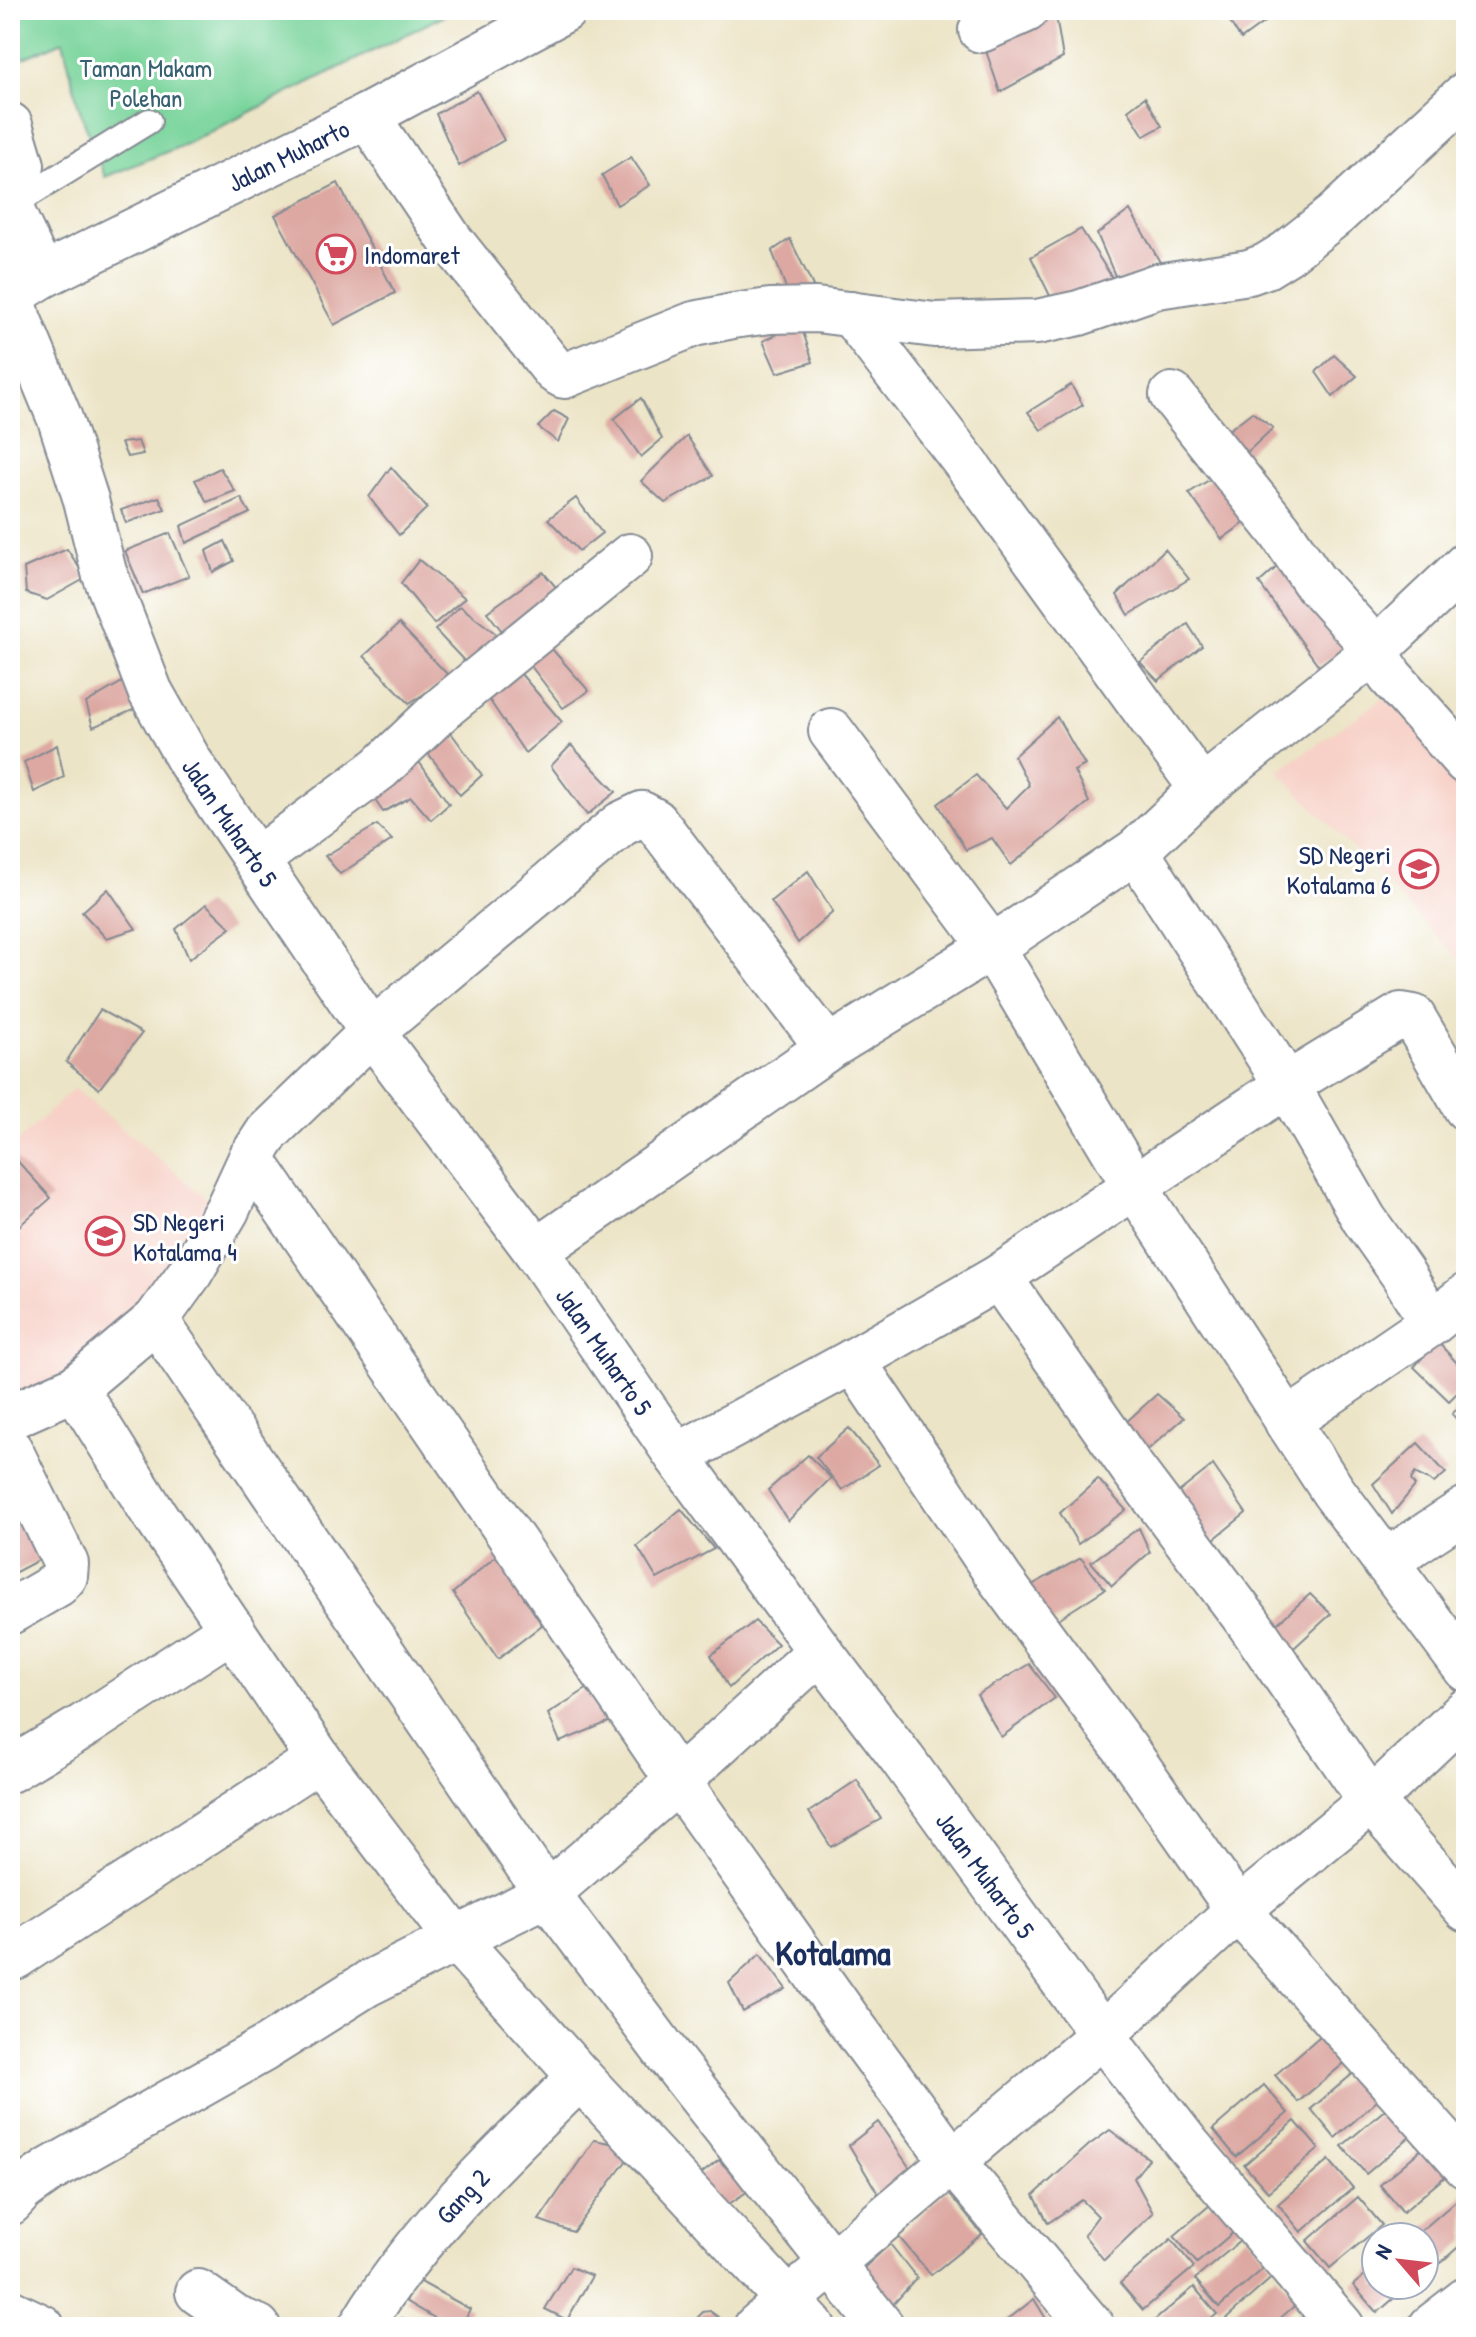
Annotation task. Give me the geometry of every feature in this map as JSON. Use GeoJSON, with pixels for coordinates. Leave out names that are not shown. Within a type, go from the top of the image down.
{"type":"FeatureCollection","features":[{"type":"Feature","properties":{"kind":"street","name":"Jalan Muharto"},"geometry":{"type":"LineString","coordinates":[[21,289],[367,116],[564,10]]}},
{"type":"Feature","properties":{"kind":"street"},"geometry":{"type":"LineString","coordinates":[[981,30],[1026,10]]}},
{"type":"Feature","properties":{"kind":"street"},"geometry":{"type":"LineString","coordinates":[[367,116],[451,241],[559,374],[570,375],[694,324],[733,316],[801,310],[935,325],[1037,322],[1079,313],[1157,286],[1237,274],[1266,266],[1335,215],[1466,94]]}},
{"type":"Feature","properties":{"kind":"street"},"geometry":{"type":"LineString","coordinates":[[10,125],[22,165],[10,206]]}},
{"type":"Feature","properties":{"kind":"street","name":"Jalan Muharto 5"},"geometry":{"type":"LineString","coordinates":[[10,206],[21,289],[19,320],[60,419],[86,500],[104,572],[150,691],[190,762],[372,1032],[536,1251],[677,1456],[922,1785],[1102,2035],[1188,2145],[1342,2327]]}},
{"type":"Feature","properties":{"kind":"street"},"geometry":{"type":"LineString","coordinates":[[851,314],[967,465],[1202,789]]}},
{"type":"Feature","properties":{"kind":"street"},"geometry":{"type":"LineString","coordinates":[[1172,395],[1280,531],[1314,581],[1376,650],[1390,676],[1466,762]]}},
{"type":"Feature","properties":{"kind":"street"},"geometry":{"type":"LineString","coordinates":[[258,859],[380,768],[443,708],[630,556]]}},
{"type":"Feature","properties":{"kind":"street"},"geometry":{"type":"LineString","coordinates":[[536,1251],[828,1048],[992,947],[1136,851],[1202,789],[1376,650],[1466,565]]}},
{"type":"Feature","properties":{"kind":"street"},"geometry":{"type":"LineString","coordinates":[[831,731],[992,947],[1134,1185],[1287,1422],[1333,1491],[1466,1669]]}},
{"type":"Feature","properties":{"kind":"street"},"geometry":{"type":"LineString","coordinates":[[10,1417],[75,1388],[156,1320],[198,1261],[227,1210],[251,1158],[268,1132],[372,1032],[621,824],[642,814],[655,821],[828,1048]]}},
{"type":"Feature","properties":{"kind":"street"},"geometry":{"type":"LineString","coordinates":[[1136,851],[1287,1085],[1364,1219],[1432,1323]]}},
{"type":"Feature","properties":{"kind":"street"},"geometry":{"type":"LineString","coordinates":[[677,1456],[853,1361],[999,1277],[1287,1085],[1401,1015],[1413,1017],[1466,1108]]}},
{"type":"Feature","properties":{"kind":"street"},"geometry":{"type":"LineString","coordinates":[[251,1158],[678,1781],[953,2162],[1092,2327]]}},
{"type":"Feature","properties":{"kind":"street"},"geometry":{"type":"LineString","coordinates":[[999,1277],[1132,1468],[1248,1622],[1371,1801],[1466,1909]]}},
{"type":"Feature","properties":{"kind":"street"},"geometry":{"type":"LineString","coordinates":[[1287,1422],[1432,1323],[1466,1296]]}},
{"type":"Feature","properties":{"kind":"street"},"geometry":{"type":"LineString","coordinates":[[156,1320],[547,1894],[830,2264],[882,2327]]}},
{"type":"Feature","properties":{"kind":"street"},"geometry":{"type":"LineString","coordinates":[[853,1361],[1000,1579],[1127,1751],[1238,1910],[1466,2166]]}},
{"type":"Feature","properties":{"kind":"street"},"geometry":{"type":"LineString","coordinates":[[75,1388],[150,1508],[319,1759],[456,1939],[580,2077],[801,2313]]}},
{"type":"Feature","properties":{"kind":"street"},"geometry":{"type":"LineString","coordinates":[[10,1450],[66,1564],[65,1576],[58,1584],[10,1612]]}},
{"type":"Feature","properties":{"kind":"street"},"geometry":{"type":"LineString","coordinates":[[1385,1562],[1466,1509]]}},
{"type":"Feature","properties":{"kind":"street"},"geometry":{"type":"LineString","coordinates":[[10,1770],[232,1629]]}},
{"type":"Feature","properties":{"kind":"street"},"geometry":{"type":"LineString","coordinates":[[10,2203],[23,2189],[50,2170],[264,2049],[367,1984],[547,1894],[678,1781],[820,1651]]}},
{"type":"Feature","properties":{"kind":"street"},"geometry":{"type":"LineString","coordinates":[[756,2327],[801,2313],[830,2264],[1102,2035],[1238,1910],[1371,1801],[1466,1711]]}},
{"type":"Feature","properties":{"kind":"street"},"geometry":{"type":"LineString","coordinates":[[15,1957],[319,1759]]}},
{"type":"Feature","properties":{"kind":"street","name":"Gang 2"},"geometry":{"type":"LineString","coordinates":[[361,2327],[405,2262],[500,2155],[580,2077]]}},
{"type":"Feature","properties":{"kind":"street"},"geometry":{"type":"LineString","coordinates":[[198,2292],[235,2318],[258,2327]]}},
{"type":"Feature","properties":{"kind":"street"},"geometry":{"type":"LineString","coordinates":[[1431,2327],[1466,2300]]}},
{"type":"Feature","properties":{"kind":"street"},"geometry":{"type":"LineString","coordinates":[[10,2312],[42,2327]]}},
{"type":"Feature","properties":{"kind":"lane"},"geometry":{"type":"LineString","coordinates":[[10,206],[149,121]]}},
{"type":"Feature","properties":{"kind":"shaded area","name":"SD Negeri Kotalama 6"},"geometry":{"type":"Polygon","coordinates":[[[1391,693],[1466,771],[1466,966],[1278,771],[1391,693]]]}},
{"type":"Feature","properties":{"kind":"shaded area","name":"SD Negeri Kotalama 4"},"geometry":{"type":"Polygon","coordinates":[[[74,1088],[217,1207],[124,1334],[10,1408],[10,1149],[74,1088]]]}},
{"type":"Feature","properties":{"kind":"green space","name":"Taman Makam Polehan"},"geometry":{"type":"Polygon","coordinates":[[[10,10],[455,10],[186,144],[105,177],[79,108],[63,41],[10,64],[10,10]]]}},
{"type":"Feature","properties":{"kind":"building"},"geometry":{"type":"Polygon","coordinates":[[[1047,10],[1055,10],[1063,58],[1000,92],[984,45],[1047,10]]]}},
{"type":"Feature","properties":{"kind":"building"},"geometry":{"type":"Polygon","coordinates":[[[1222,10],[1277,10],[1278,12],[1241,39],[1222,10]]]}},
{"type":"Feature","properties":{"kind":"building"},"geometry":{"type":"Polygon","coordinates":[[[477,91],[504,140],[459,166],[436,114],[477,91]]]}},
{"type":"Feature","properties":{"kind":"building"},"geometry":{"type":"Polygon","coordinates":[[[1145,97],[1162,126],[1144,136],[1128,110],[1145,97]]]}},
{"type":"Feature","properties":{"kind":"building"},"geometry":{"type":"Polygon","coordinates":[[[631,157],[650,185],[617,205],[602,175],[631,157]]]}},
{"type":"Feature","properties":{"kind":"building","name":"Indomaret"},"geometry":{"type":"Polygon","coordinates":[[[338,183],[395,293],[334,325],[275,215],[338,183]]]}},
{"type":"Feature","properties":{"kind":"building"},"geometry":{"type":"Polygon","coordinates":[[[1130,210],[1160,262],[1119,285],[1097,234],[1130,210]]]}},
{"type":"Feature","properties":{"kind":"building"},"geometry":{"type":"Polygon","coordinates":[[[1081,229],[1115,282],[1055,306],[1031,257],[1081,229]]]}},
{"type":"Feature","properties":{"kind":"building"},"geometry":{"type":"Polygon","coordinates":[[[790,239],[813,286],[791,301],[772,251],[790,239]]]}},
{"type":"Feature","properties":{"kind":"building"},"geometry":{"type":"Polygon","coordinates":[[[800,323],[813,362],[777,373],[763,341],[800,323]]]}},
{"type":"Feature","properties":{"kind":"building"},"geometry":{"type":"Polygon","coordinates":[[[1334,355],[1357,376],[1333,397],[1316,372],[1334,355]]]}},
{"type":"Feature","properties":{"kind":"building"},"geometry":{"type":"Polygon","coordinates":[[[1071,385],[1083,405],[1041,430],[1028,412],[1071,385]]]}},
{"type":"Feature","properties":{"kind":"building"},"geometry":{"type":"Polygon","coordinates":[[[641,398],[662,439],[641,457],[614,419],[641,398]]]}},
{"type":"Feature","properties":{"kind":"building"},"geometry":{"type":"Polygon","coordinates":[[[554,411],[569,419],[558,442],[538,427],[554,411]]]}},
{"type":"Feature","properties":{"kind":"building"},"geometry":{"type":"Polygon","coordinates":[[[1252,412],[1273,428],[1241,458],[1225,433],[1252,412]]]}},
{"type":"Feature","properties":{"kind":"building"},"geometry":{"type":"Polygon","coordinates":[[[687,436],[713,476],[665,503],[641,481],[687,436]]]}},
{"type":"Feature","properties":{"kind":"building"},"geometry":{"type":"Polygon","coordinates":[[[138,441],[143,454],[127,457],[121,443],[138,441]]]}},
{"type":"Feature","properties":{"kind":"building"},"geometry":{"type":"Polygon","coordinates":[[[391,467],[427,508],[399,535],[369,497],[391,467]]]}},
{"type":"Feature","properties":{"kind":"building"},"geometry":{"type":"Polygon","coordinates":[[[220,468],[235,491],[207,502],[195,480],[220,468]]]}},
{"type":"Feature","properties":{"kind":"building"},"geometry":{"type":"Polygon","coordinates":[[[1212,478],[1250,519],[1222,539],[1189,493],[1212,478]]]}},
{"type":"Feature","properties":{"kind":"building"},"geometry":{"type":"Polygon","coordinates":[[[159,497],[165,509],[126,523],[121,510],[159,497]]]}},
{"type":"Feature","properties":{"kind":"building"},"geometry":{"type":"Polygon","coordinates":[[[241,498],[250,513],[186,543],[181,526],[241,498]]]}},
{"type":"Feature","properties":{"kind":"building"},"geometry":{"type":"Polygon","coordinates":[[[576,498],[602,533],[579,551],[548,519],[576,498]]]}},
{"type":"Feature","properties":{"kind":"building"},"geometry":{"type":"Polygon","coordinates":[[[170,533],[189,576],[143,594],[125,551],[170,533]]]}},
{"type":"Feature","properties":{"kind":"building"},"geometry":{"type":"Polygon","coordinates":[[[225,541],[234,561],[213,572],[206,551],[225,541]]]}},
{"type":"Feature","properties":{"kind":"building"},"geometry":{"type":"Polygon","coordinates":[[[67,549],[86,578],[47,600],[26,593],[24,568],[67,549]]]}},
{"type":"Feature","properties":{"kind":"building"},"geometry":{"type":"Polygon","coordinates":[[[1165,549],[1189,579],[1129,615],[1117,595],[1165,549]]]}},
{"type":"Feature","properties":{"kind":"building"},"geometry":{"type":"Polygon","coordinates":[[[1286,559],[1357,640],[1319,666],[1259,583],[1286,559]]]}},
{"type":"Feature","properties":{"kind":"building"},"geometry":{"type":"Polygon","coordinates":[[[419,560],[465,598],[434,624],[401,583],[419,560]]]}},
{"type":"Feature","properties":{"kind":"building"},"geometry":{"type":"Polygon","coordinates":[[[543,572],[561,593],[509,640],[487,612],[543,572]]]}},
{"type":"Feature","properties":{"kind":"building"},"geometry":{"type":"Polygon","coordinates":[[[460,606],[499,636],[470,667],[435,630],[460,606]]]}},
{"type":"Feature","properties":{"kind":"building"},"geometry":{"type":"Polygon","coordinates":[[[399,624],[451,678],[409,703],[364,656],[399,624]]]}},
{"type":"Feature","properties":{"kind":"building"},"geometry":{"type":"Polygon","coordinates":[[[1188,624],[1202,646],[1158,681],[1140,662],[1188,624]]]}},
{"type":"Feature","properties":{"kind":"building"},"geometry":{"type":"Polygon","coordinates":[[[544,640],[589,691],[563,708],[524,657],[544,640]]]}},
{"type":"Feature","properties":{"kind":"building"},"geometry":{"type":"Polygon","coordinates":[[[515,667],[562,722],[525,753],[486,695],[515,667]]]}},
{"type":"Feature","properties":{"kind":"building"},"geometry":{"type":"Polygon","coordinates":[[[124,681],[138,708],[93,727],[86,703],[124,681]]]}},
{"type":"Feature","properties":{"kind":"building"},"geometry":{"type":"Polygon","coordinates":[[[1057,717],[1085,765],[1074,771],[1089,802],[1011,865],[992,838],[966,850],[938,804],[976,775],[1006,808],[1029,785],[1014,756],[1057,717]]]}},
{"type":"Feature","properties":{"kind":"building"},"geometry":{"type":"Polygon","coordinates":[[[446,726],[482,775],[460,795],[421,744],[446,726]]]}},
{"type":"Feature","properties":{"kind":"building"},"geometry":{"type":"Polygon","coordinates":[[[57,745],[64,777],[34,792],[24,762],[57,745]]]}},
{"type":"Feature","properties":{"kind":"building"},"geometry":{"type":"Polygon","coordinates":[[[571,745],[616,792],[587,815],[551,766],[571,745]]]}},
{"type":"Feature","properties":{"kind":"building"},"geometry":{"type":"Polygon","coordinates":[[[412,752],[449,804],[431,820],[411,797],[383,812],[368,790],[412,752]]]}},
{"type":"Feature","properties":{"kind":"building"},"geometry":{"type":"Polygon","coordinates":[[[377,825],[392,840],[340,874],[325,856],[377,825]]]}},
{"type":"Feature","properties":{"kind":"building"},"geometry":{"type":"Polygon","coordinates":[[[808,871],[833,912],[798,943],[771,901],[808,871]]]}},
{"type":"Feature","properties":{"kind":"building"},"geometry":{"type":"Polygon","coordinates":[[[108,889],[136,929],[106,938],[82,912],[108,889]]]}},
{"type":"Feature","properties":{"kind":"building"},"geometry":{"type":"Polygon","coordinates":[[[206,904],[231,928],[189,959],[176,929],[206,904]]]}},
{"type":"Feature","properties":{"kind":"building"},"geometry":{"type":"Polygon","coordinates":[[[100,1010],[142,1033],[99,1089],[66,1062],[100,1010]]]}},
{"type":"Feature","properties":{"kind":"building"},"geometry":{"type":"Polygon","coordinates":[[[12,1155],[51,1198],[10,1234],[10,1157],[12,1155]]]}},
{"type":"Feature","properties":{"kind":"building"},"geometry":{"type":"Polygon","coordinates":[[[1437,1341],[1466,1373],[1466,1384],[1449,1401],[1414,1367],[1437,1341]]]}},
{"type":"Feature","properties":{"kind":"building"},"geometry":{"type":"Polygon","coordinates":[[[1157,1394],[1184,1418],[1144,1453],[1123,1425],[1157,1394]]]}},
{"type":"Feature","properties":{"kind":"building"},"geometry":{"type":"Polygon","coordinates":[[[1466,1399],[1466,1430],[1452,1414],[1466,1399]]]}},
{"type":"Feature","properties":{"kind":"building"},"geometry":{"type":"Polygon","coordinates":[[[849,1428],[879,1465],[842,1490],[816,1457],[849,1428]]]}},
{"type":"Feature","properties":{"kind":"building"},"geometry":{"type":"Polygon","coordinates":[[[1418,1443],[1446,1473],[1434,1483],[1415,1473],[1411,1480],[1415,1486],[1392,1514],[1373,1484],[1418,1443]]]}},
{"type":"Feature","properties":{"kind":"building"},"geometry":{"type":"Polygon","coordinates":[[[808,1455],[831,1478],[788,1521],[768,1490],[808,1455]]]}},
{"type":"Feature","properties":{"kind":"building"},"geometry":{"type":"Polygon","coordinates":[[[1213,1465],[1246,1513],[1208,1544],[1174,1496],[1213,1465]]]}},
{"type":"Feature","properties":{"kind":"building"},"geometry":{"type":"Polygon","coordinates":[[[1098,1479],[1126,1510],[1078,1544],[1060,1513],[1098,1479]]]}},
{"type":"Feature","properties":{"kind":"building"},"geometry":{"type":"Polygon","coordinates":[[[24,1504],[50,1554],[10,1575],[10,1514],[24,1504]]]}},
{"type":"Feature","properties":{"kind":"building"},"geometry":{"type":"Polygon","coordinates":[[[681,1509],[714,1549],[657,1579],[637,1546],[681,1509]]]}},
{"type":"Feature","properties":{"kind":"building"},"geometry":{"type":"Polygon","coordinates":[[[1139,1528],[1150,1552],[1112,1586],[1091,1562],[1139,1528]]]}},
{"type":"Feature","properties":{"kind":"building"},"geometry":{"type":"Polygon","coordinates":[[[497,1555],[542,1625],[498,1659],[453,1593],[497,1555]]]}},
{"type":"Feature","properties":{"kind":"building"},"geometry":{"type":"Polygon","coordinates":[[[1081,1558],[1105,1589],[1052,1623],[1028,1587],[1081,1558]]]}},
{"type":"Feature","properties":{"kind":"building"},"geometry":{"type":"Polygon","coordinates":[[[1310,1594],[1331,1614],[1294,1648],[1271,1629],[1310,1594]]]}},
{"type":"Feature","properties":{"kind":"building"},"geometry":{"type":"Polygon","coordinates":[[[755,1621],[778,1644],[729,1688],[711,1655],[755,1621]]]}},
{"type":"Feature","properties":{"kind":"building"},"geometry":{"type":"Polygon","coordinates":[[[1029,1664],[1055,1698],[1001,1737],[977,1695],[1029,1664]]]}},
{"type":"Feature","properties":{"kind":"building"},"geometry":{"type":"Polygon","coordinates":[[[588,1688],[611,1721],[560,1742],[548,1714],[588,1688]]]}},
{"type":"Feature","properties":{"kind":"building"},"geometry":{"type":"Polygon","coordinates":[[[857,1780],[881,1819],[831,1847],[809,1812],[857,1780]]]}},
{"type":"Feature","properties":{"kind":"building"},"geometry":{"type":"Polygon","coordinates":[[[760,1954],[786,1989],[743,2012],[729,1983],[760,1954]]]}},
{"type":"Feature","properties":{"kind":"building"},"geometry":{"type":"Polygon","coordinates":[[[1326,2031],[1349,2059],[1298,2102],[1275,2075],[1326,2031]]]}},
{"type":"Feature","properties":{"kind":"building"},"geometry":{"type":"Polygon","coordinates":[[[1362,2066],[1386,2093],[1335,2138],[1311,2109],[1362,2066]]]}},
{"type":"Feature","properties":{"kind":"building"},"geometry":{"type":"Polygon","coordinates":[[[1264,2085],[1288,2113],[1236,2157],[1213,2129],[1264,2085]]]}},
{"type":"Feature","properties":{"kind":"building"},"geometry":{"type":"Polygon","coordinates":[[[1394,2102],[1418,2130],[1366,2174],[1342,2146],[1394,2102]]]}},
{"type":"Feature","properties":{"kind":"building"},"geometry":{"type":"Polygon","coordinates":[[[1295,2121],[1319,2149],[1268,2192],[1244,2165],[1295,2121]]]}},
{"type":"Feature","properties":{"kind":"building"},"geometry":{"type":"Polygon","coordinates":[[[878,2122],[914,2174],[880,2197],[849,2145],[878,2122]]]}},
{"type":"Feature","properties":{"kind":"building"},"geometry":{"type":"Polygon","coordinates":[[[1110,2130],[1149,2159],[1134,2178],[1153,2213],[1104,2260],[1084,2235],[1098,2216],[1082,2200],[1048,2223],[1034,2195],[1110,2130]]]}},
{"type":"Feature","properties":{"kind":"building"},"geometry":{"type":"Polygon","coordinates":[[[594,2140],[620,2145],[627,2160],[573,2232],[539,2220],[594,2140]]]}},
{"type":"Feature","properties":{"kind":"building"},"geometry":{"type":"Polygon","coordinates":[[[1431,2141],[1454,2169],[1403,2212],[1380,2185],[1431,2141]]]}},
{"type":"Feature","properties":{"kind":"building"},"geometry":{"type":"Polygon","coordinates":[[[719,2160],[748,2191],[723,2208],[692,2181],[719,2160]]]}},
{"type":"Feature","properties":{"kind":"building"},"geometry":{"type":"Polygon","coordinates":[[[1329,2160],[1353,2188],[1301,2232],[1278,2204],[1329,2160]]]}},
{"type":"Feature","properties":{"kind":"building"},"geometry":{"type":"Polygon","coordinates":[[[947,2191],[982,2234],[931,2275],[898,2236],[947,2191]]]}},
{"type":"Feature","properties":{"kind":"building"},"geometry":{"type":"Polygon","coordinates":[[[1225,2192],[1248,2220],[1197,2263],[1174,2236],[1225,2192]]]}},
{"type":"Feature","properties":{"kind":"building"},"geometry":{"type":"Polygon","coordinates":[[[1464,2194],[1466,2240],[1440,2263],[1440,2221],[1433,2221],[1464,2194]]]}},
{"type":"Feature","properties":{"kind":"building"},"geometry":{"type":"Polygon","coordinates":[[[1358,2197],[1379,2221],[1360,2221],[1360,2243],[1330,2268],[1307,2241],[1358,2197]]]}},
{"type":"Feature","properties":{"kind":"building"},"geometry":{"type":"Polygon","coordinates":[[[1247,2235],[1270,2263],[1219,2307],[1195,2279],[1247,2235]]]}},
{"type":"Feature","properties":{"kind":"building"},"geometry":{"type":"Polygon","coordinates":[[[1171,2239],[1194,2267],[1143,2310],[1120,2283],[1171,2239]]]}},
{"type":"Feature","properties":{"kind":"building"},"geometry":{"type":"Polygon","coordinates":[[[890,2244],[917,2278],[890,2308],[855,2276],[890,2244]]]}},
{"type":"Feature","properties":{"kind":"building"},"geometry":{"type":"Polygon","coordinates":[[[571,2267],[592,2276],[567,2320],[545,2309],[571,2267]]]}},
{"type":"Feature","properties":{"kind":"building"},"geometry":{"type":"Polygon","coordinates":[[[1276,2274],[1299,2302],[1270,2327],[1232,2327],[1225,2319],[1276,2274]]]}},
{"type":"Feature","properties":{"kind":"building"},"geometry":{"type":"Polygon","coordinates":[[[1360,2279],[1360,2293],[1353,2285],[1360,2279]]]}},
{"type":"Feature","properties":{"kind":"building"},"geometry":{"type":"Polygon","coordinates":[[[417,2280],[470,2309],[461,2327],[450,2327],[406,2301],[417,2280]]]}},
{"type":"Feature","properties":{"kind":"building"},"geometry":{"type":"Polygon","coordinates":[[[1194,2287],[1217,2314],[1202,2327],[1147,2327],[1194,2287]]]}},
{"type":"Feature","properties":{"kind":"building"},"geometry":{"type":"Polygon","coordinates":[[[1034,2299],[1051,2327],[998,2327],[1034,2299]]]}},
{"type":"Feature","properties":{"kind":"building"},"geometry":{"type":"Polygon","coordinates":[[[1367,2301],[1391,2301],[1377,2313],[1367,2301]]]}},
{"type":"Feature","properties":{"kind":"building"},"geometry":{"type":"Polygon","coordinates":[[[710,2311],[718,2317],[718,2327],[699,2327],[698,2317],[710,2311]]]}},
{"type":"Feature","properties":{"kind":"building"},"geometry":{"type":"Polygon","coordinates":[[[1307,2314],[1317,2327],[1291,2327],[1307,2314]]]}},
{"type":"Feature","properties":{"kind":"building"},"geometry":{"type":"Polygon","coordinates":[[[402,2318],[424,2327],[397,2327],[402,2318]]]}},
{"type":"Feature","properties":{"kind":"place","name":"Indomaret"},"geometry":{"type":"Point","coordinates":[336,254]}},
{"type":"Feature","properties":{"kind":"place","name":"SD Negeri Kotalama 6"},"geometry":{"type":"Point","coordinates":[1419,869]}},
{"type":"Feature","properties":{"kind":"place","name":"SD Negeri Kotalama 4"},"geometry":{"type":"Point","coordinates":[105,1236]}},
{"type":"Feature","properties":{"kind":"district","name":"Kotalama"},"geometry":{"type":"Point","coordinates":[833,1953]}}]}
